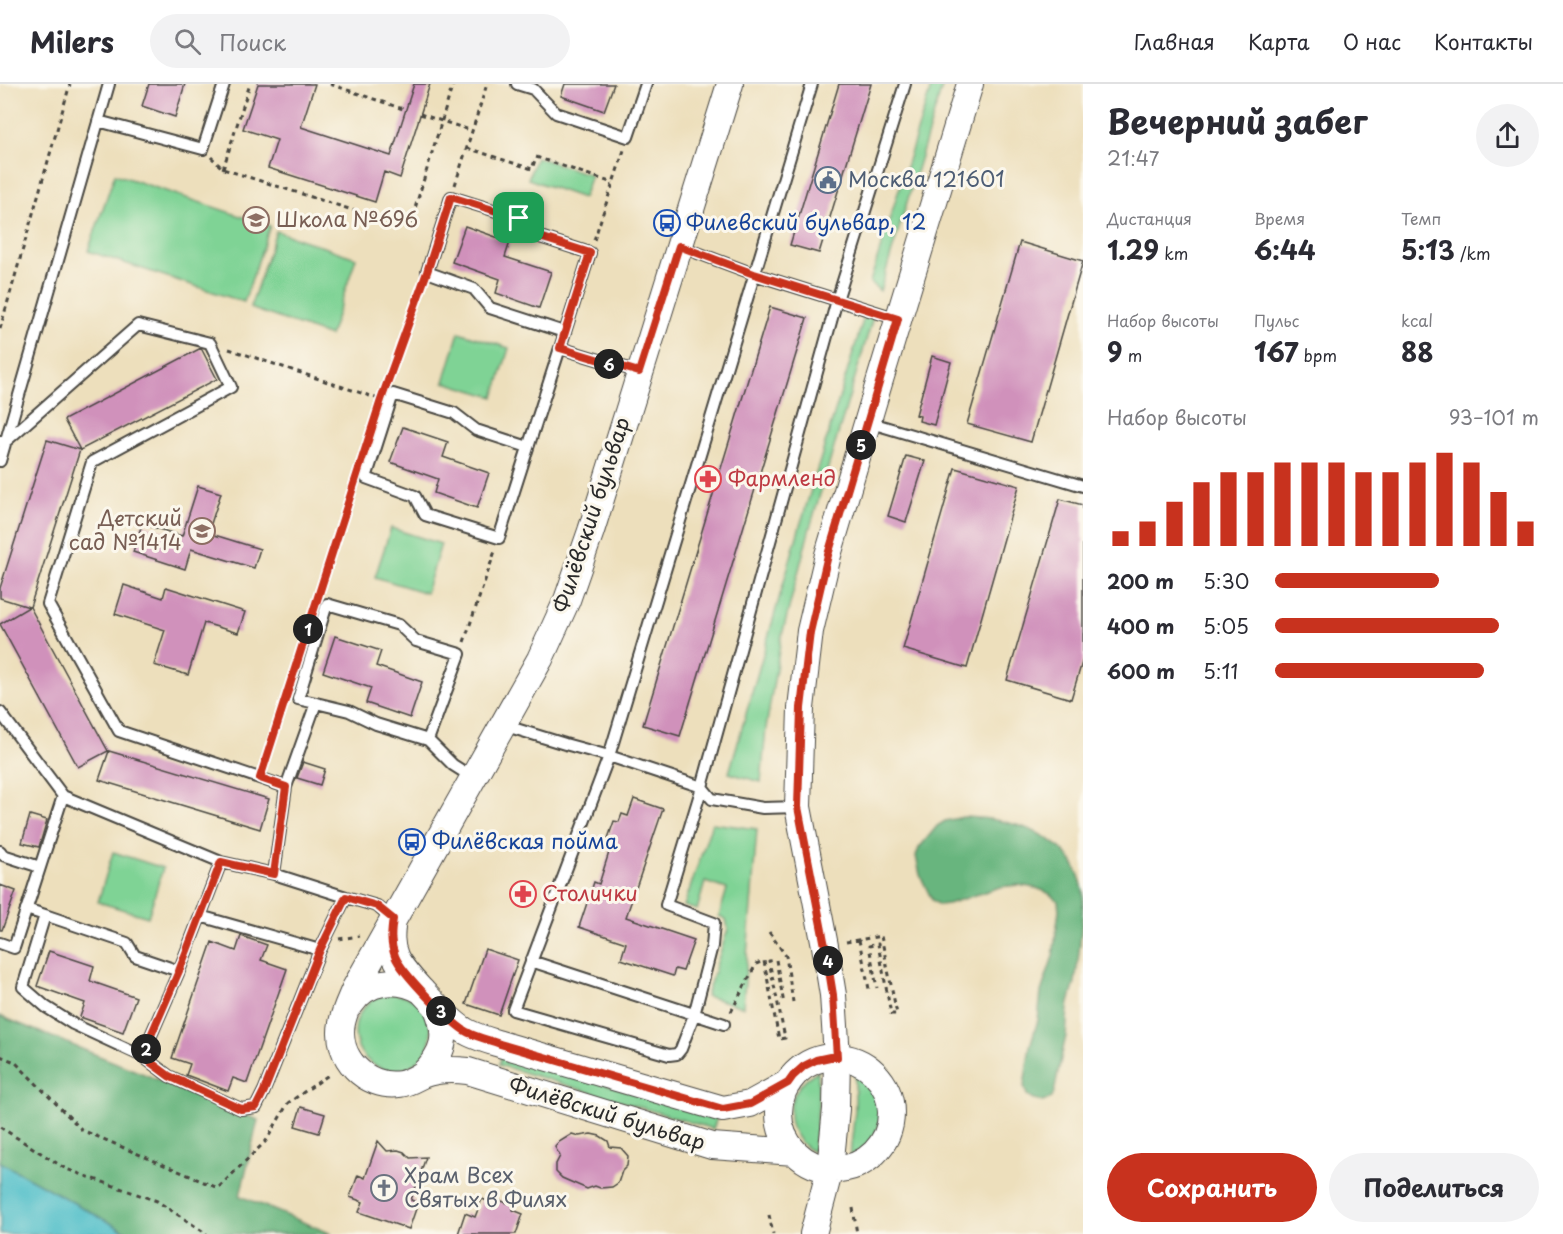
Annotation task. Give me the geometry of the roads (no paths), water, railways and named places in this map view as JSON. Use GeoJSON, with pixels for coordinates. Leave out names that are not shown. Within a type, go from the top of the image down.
{"type":"FeatureCollection","features":[{"type":"Feature","properties":{"kind":"street"},"geometry":{"type":"LineString","coordinates":[[813,1234],[830,1169],[836,1109],[837,1057],[833,995],[798,807],[801,708],[810,632],[828,555],[970,84]]}},
{"type":"Feature","properties":{"kind":"street","name":"Филёвский бульвар"},"geometry":{"type":"LineString","coordinates":[[726,85],[679,246],[591,531],[567,600],[540,659],[355,988],[346,1010],[341,1037],[348,1060],[365,1077],[376,1082],[399,1084],[449,1069],[468,1071],[712,1146],[795,1152]]}},
{"type":"Feature","properties":{"kind":"street","name":"Филёвский бульвар"},"geometry":{"type":"LineString","coordinates":[[393,919],[391,942],[395,958],[402,968],[451,1020],[469,1033],[500,1044],[723,1109],[750,1104],[788,1083],[804,1066],[816,1060],[837,1057]]}},
{"type":"Feature","properties":{"kind":"street","name":"Филёвский бульвар"},"geometry":{"type":"LineString","coordinates":[[346,1010],[363,991],[388,982],[401,982],[413,986],[430,999],[442,1020],[444,1036],[441,1051],[433,1065],[422,1076]]}},
{"type":"Feature","properties":{"kind":"street"},"geometry":{"type":"LineString","coordinates":[[788,1083],[780,1102],[779,1117],[785,1136],[795,1152],[817,1166],[830,1169],[855,1165],[867,1159],[880,1147],[888,1132],[891,1115],[889,1098],[883,1083],[870,1069],[858,1061],[837,1057]]}},
{"type":"Feature","properties":{"kind":"lane"},"geometry":{"type":"LineString","coordinates":[[0,461],[3,441],[109,84]]}},
{"type":"Feature","properties":{"kind":"lane"},"geometry":{"type":"LineString","coordinates":[[98,121],[203,149],[224,84]]}},
{"type":"Feature","properties":{"kind":"lane"},"geometry":{"type":"LineString","coordinates":[[517,84],[533,89],[556,113],[628,137],[646,84]]}},
{"type":"Feature","properties":{"kind":"lane"},"geometry":{"type":"LineString","coordinates":[[812,84],[609,756],[513,1010],[669,1055],[677,1054],[681,1049],[694,1015],[712,946],[714,923],[666,905],[702,787],[837,300],[905,84]]}},
{"type":"Feature","properties":{"kind":"lane"},"geometry":{"type":"LineString","coordinates":[[528,447],[476,430],[454,413],[393,394],[366,478],[415,496],[425,515],[499,538],[590,253],[540,237],[519,218],[451,197],[427,272],[474,289],[490,308],[564,332]]}},
{"type":"Feature","properties":{"kind":"lane"},"geometry":{"type":"LineString","coordinates":[[679,246],[754,274],[898,319]]}},
{"type":"Feature","properties":{"kind":"lane"},"geometry":{"type":"LineString","coordinates":[[3,441],[138,325],[210,343],[231,387],[92,462],[48,604],[119,731],[286,787]]}},
{"type":"Feature","properties":{"kind":"lane"},"geometry":{"type":"LineString","coordinates":[[560,348],[639,372]]}},
{"type":"Feature","properties":{"kind":"lane"},"geometry":{"type":"LineString","coordinates":[[867,422],[1083,486]]}},
{"type":"Feature","properties":{"kind":"lane"},"geometry":{"type":"LineString","coordinates":[[428,740],[460,654],[416,641],[399,625],[327,604],[298,699],[350,711],[376,724],[428,740],[453,765],[472,777]]}},
{"type":"Feature","properties":{"kind":"lane"},"geometry":{"type":"LineString","coordinates":[[274,874],[286,787],[316,703]]}},
{"type":"Feature","properties":{"kind":"lane"},"geometry":{"type":"LineString","coordinates":[[0,712],[63,795],[221,862],[274,874],[377,906],[393,919]]}},
{"type":"Feature","properties":{"kind":"lane"},"geometry":{"type":"LineString","coordinates":[[503,725],[609,756],[702,787],[712,799],[763,808],[798,807]]}},
{"type":"Feature","properties":{"kind":"lane"},"geometry":{"type":"LineString","coordinates":[[0,943],[14,948],[63,795]]}},
{"type":"Feature","properties":{"kind":"lane"},"geometry":{"type":"LineString","coordinates":[[0,851],[3,855],[40,867]]}},
{"type":"Feature","properties":{"kind":"lane"},"geometry":{"type":"LineString","coordinates":[[142,1056],[179,971],[221,862]]}},
{"type":"Feature","properties":{"kind":"lane"},"geometry":{"type":"LineString","coordinates":[[45,915],[23,987],[46,1007],[74,1024],[142,1056],[169,1076],[241,1109],[256,1107],[264,1091],[320,950],[346,897]]}},
{"type":"Feature","properties":{"kind":"lane"},"geometry":{"type":"LineString","coordinates":[[26,909],[127,943],[135,956],[179,971]]}},
{"type":"Feature","properties":{"kind":"lane"},"geometry":{"type":"LineString","coordinates":[[200,916],[320,950]]}},
{"type":"Feature","properties":{"kind":"lane"},"geometry":{"type":"LineString","coordinates":[[531,961],[724,1024]]}},
{"type":"Feature","properties":{"kind":"water"},"geometry":{"type":"Polygon","coordinates":[[[0,1162],[130,1234],[0,1234],[0,1162]]]}},
{"type":"Feature","properties":{"kind":"place","name":"Москва 121601"},"geometry":{"type":"Point","coordinates":[828,180]}},
{"type":"Feature","properties":{"kind":"place","name":"Школа №696"},"geometry":{"type":"Point","coordinates":[256,220]}},
{"type":"Feature","properties":{"kind":"place","name":"Филевский бульвар, 12"},"geometry":{"type":"Point","coordinates":[667,223]}},
{"type":"Feature","properties":{"kind":"place","name":"Фармленд"},"geometry":{"type":"Point","coordinates":[708,479]}},
{"type":"Feature","properties":{"kind":"place","name":"Детский сад №1414"},"geometry":{"type":"Point","coordinates":[202,531]}},
{"type":"Feature","properties":{"kind":"place","name":"Филёвская пойма"},"geometry":{"type":"Point","coordinates":[412,842]}},
{"type":"Feature","properties":{"kind":"place","name":"Столички"},"geometry":{"type":"Point","coordinates":[523,894]}},
{"type":"Feature","properties":{"kind":"place","name":"Храм Всех Святых в Филях"},"geometry":{"type":"Point","coordinates":[384,1188]}}]}
